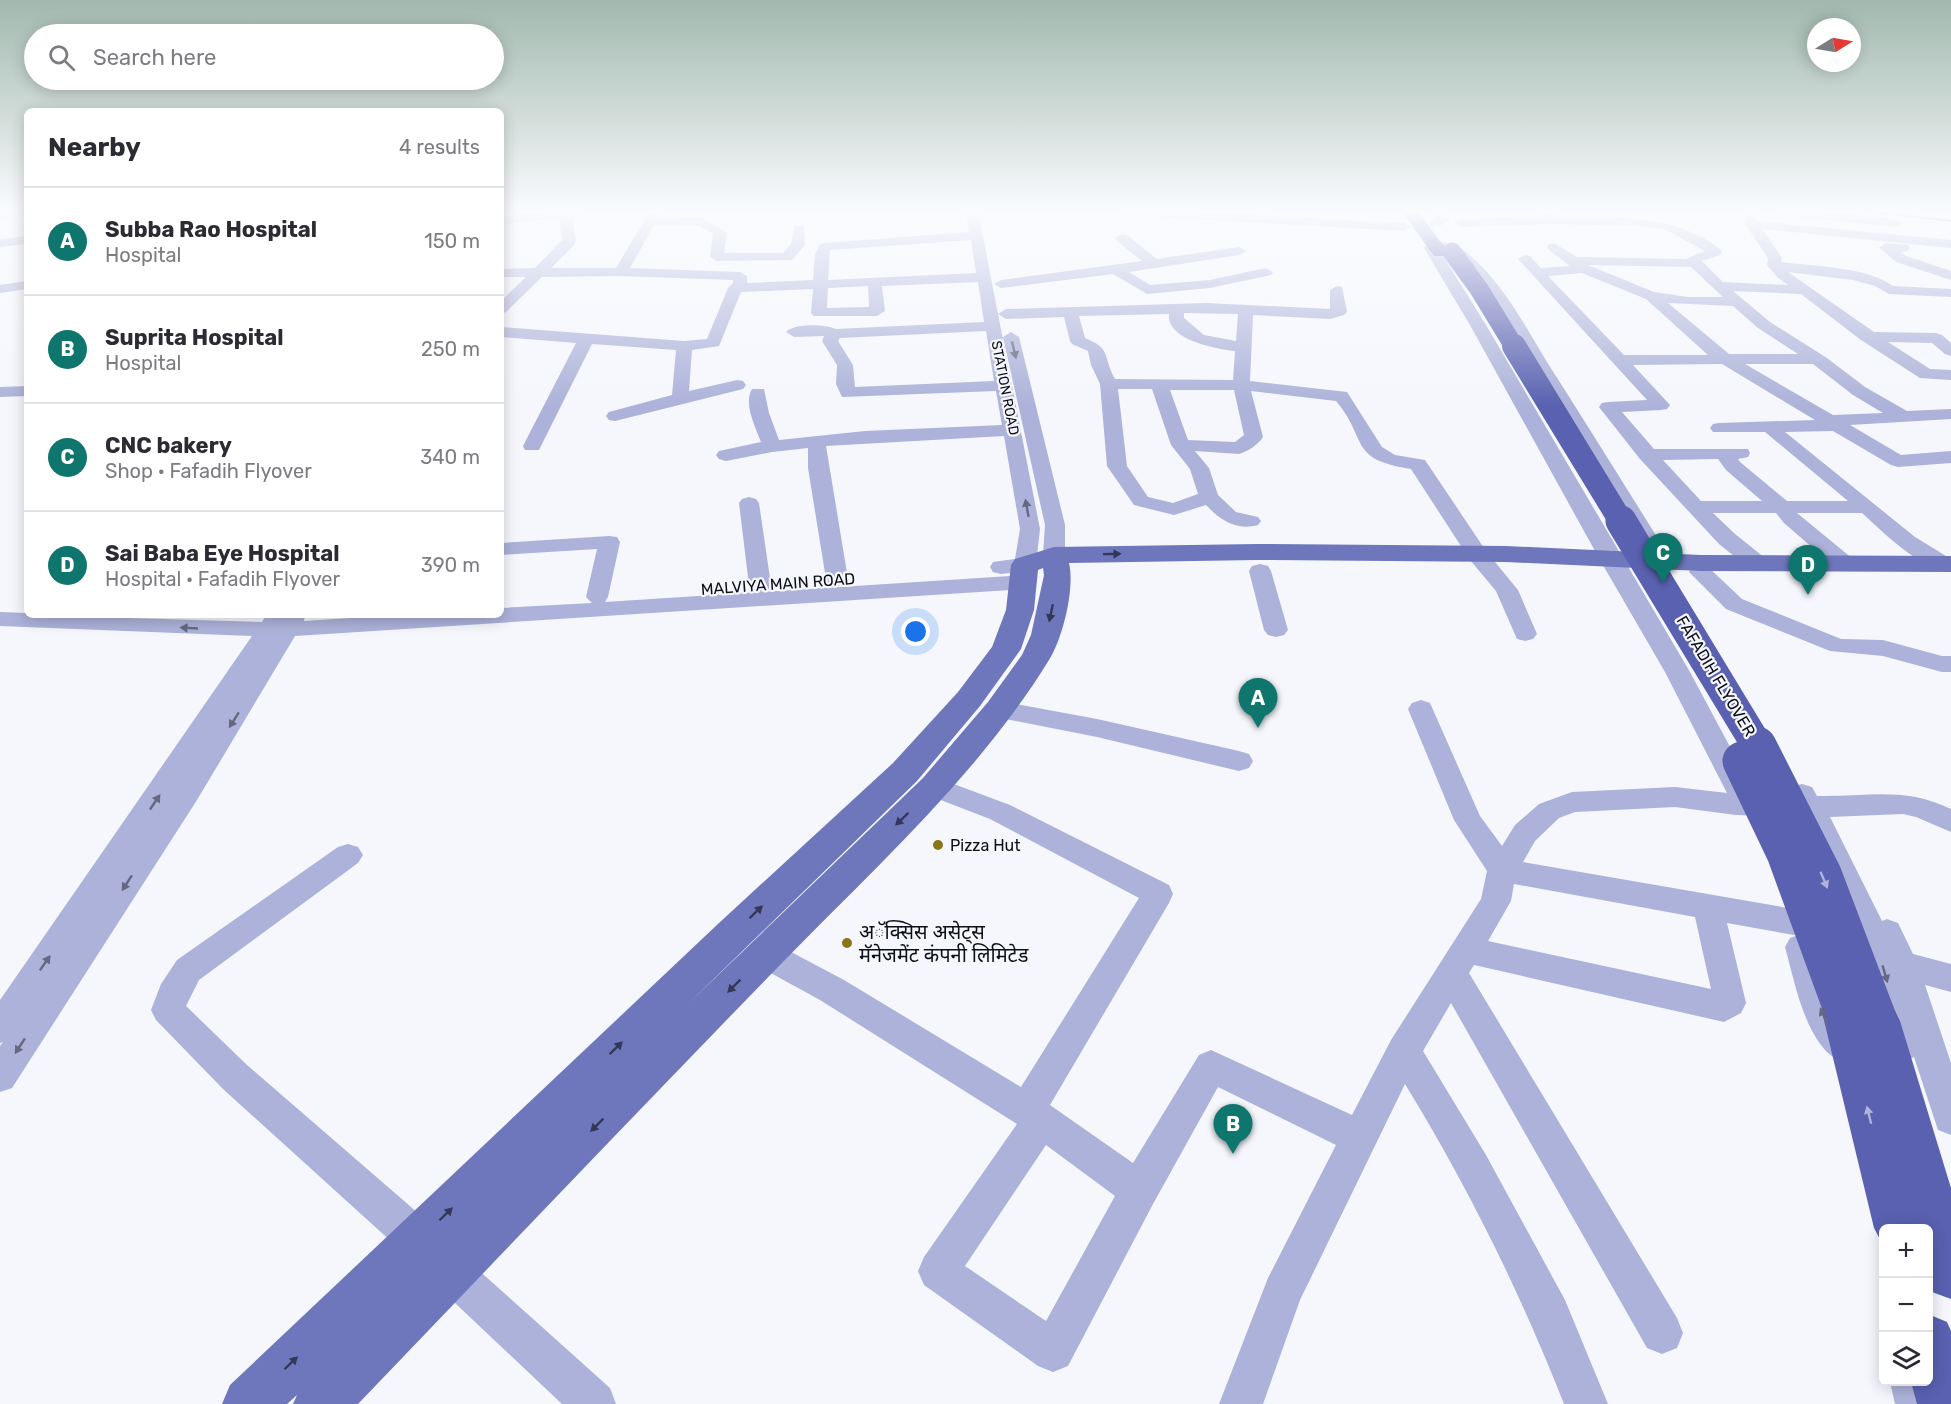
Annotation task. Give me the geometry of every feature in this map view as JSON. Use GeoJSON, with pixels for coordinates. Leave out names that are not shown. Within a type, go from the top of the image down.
{"type":"FeatureCollection","features":[{"type":"Feature","properties":{"kind":"highway","name":"FAFADIH FLYOVER"},"geometry":{"type":"LineString","coordinates":[[1475,277],[1485,299],[1747,727],[1785,795],[1844,925],[1861,1016],[1917,1149]]}},
{"type":"Feature","properties":{"kind":"highway","name":"FAFADIH FLYOVER"},"geometry":{"type":"LineString","coordinates":[[1861,1016],[1857,1064],[1917,1149]]}},
{"type":"Feature","properties":{"kind":"highway"},"geometry":{"type":"LineString","coordinates":[[1900,1224],[1917,1149]]}},
{"type":"Feature","properties":{"kind":"highway"},"geometry":{"type":"LineString","coordinates":[[1917,1149],[1951,1273]]}},
{"type":"Feature","properties":{"kind":"highway"},"geometry":{"type":"LineString","coordinates":[[1933,1357],[1945,1404]]}},
{"type":"Feature","properties":{"kind":"main road"},"geometry":{"type":"LineString","coordinates":[[1040,569],[1257,552],[1484,563],[1663,567],[1757,563],[1948,567]]}},
{"type":"Feature","properties":{"kind":"main road"},"geometry":{"type":"LineString","coordinates":[[1040,569],[1260,571],[1484,563]]}},
{"type":"Feature","properties":{"kind":"main road"},"geometry":{"type":"LineString","coordinates":[[1663,567],[1700,572],[1948,567]]}},
{"type":"Feature","properties":{"kind":"main road"},"geometry":{"type":"LineString","coordinates":[[320,1404],[765,954],[935,787],[999,710],[1036,657],[1046,635],[1040,569]]}},
{"type":"Feature","properties":{"kind":"main road"},"geometry":{"type":"LineString","coordinates":[[249,1404],[733,934],[905,772],[969,699],[1006,649],[1020,610],[1040,569]]}},
{"type":"Feature","properties":{"kind":"street"},"geometry":{"type":"LineString","coordinates":[[504,291],[527,277]]}},
{"type":"Feature","properties":{"kind":"street"},"geometry":{"type":"LineString","coordinates":[[504,306],[529,277]]}},
{"type":"Feature","properties":{"kind":"street"},"geometry":{"type":"LineString","coordinates":[[504,332],[684,346],[713,343],[735,288],[740,284],[740,277]]}},
{"type":"Feature","properties":{"kind":"street"},"geometry":{"type":"LineString","coordinates":[[821,277],[819,313],[877,311],[875,283]]}},
{"type":"Feature","properties":{"kind":"street"},"geometry":{"type":"LineString","coordinates":[[735,288],[984,277]]}},
{"type":"Feature","properties":{"kind":"street","name":"STATION ROAD"},"geometry":{"type":"LineString","coordinates":[[984,277],[999,320],[1055,525],[1040,569]]}},
{"type":"Feature","properties":{"kind":"street","name":"STATION ROAD"},"geometry":{"type":"LineString","coordinates":[[999,277],[999,320],[1003,386],[1030,529],[1040,569]]}},
{"type":"Feature","properties":{"kind":"street"},"geometry":{"type":"LineString","coordinates":[[1001,284],[1063,277]]}},
{"type":"Feature","properties":{"kind":"street"},"geometry":{"type":"LineString","coordinates":[[1127,277],[1147,290],[1210,284],[1233,277]]}},
{"type":"Feature","properties":{"kind":"street"},"geometry":{"type":"LineString","coordinates":[[1449,277],[1475,317],[1614,565],[1717,742],[1794,922],[1823,1018],[1857,1064]]}},
{"type":"Feature","properties":{"kind":"street"},"geometry":{"type":"LineString","coordinates":[[1480,277],[1511,319],[1663,567],[1819,807],[1902,965],[1917,1149],[1889,1224]]}},
{"type":"Feature","properties":{"kind":"street"},"geometry":{"type":"LineString","coordinates":[[1543,277],[1661,405],[1608,407],[1647,455],[1727,540],[1757,563]]}},
{"type":"Feature","properties":{"kind":"street"},"geometry":{"type":"LineString","coordinates":[[1608,277],[1651,296],[1688,301],[1736,302]]}},
{"type":"Feature","properties":{"kind":"street"},"geometry":{"type":"LineString","coordinates":[[1710,277],[1764,325],[1859,391],[1902,416]]}},
{"type":"Feature","properties":{"kind":"street"},"geometry":{"type":"LineString","coordinates":[[1788,277],[1867,337],[1926,374],[1951,375]]}},
{"type":"Feature","properties":{"kind":"street"},"geometry":{"type":"LineString","coordinates":[[1855,277],[1880,283],[1889,290],[1951,293]]}},
{"type":"Feature","properties":{"kind":"street"},"geometry":{"type":"LineString","coordinates":[[0,289],[24,285]]}},
{"type":"Feature","properties":{"kind":"street"},"geometry":{"type":"LineString","coordinates":[[1720,286],[1803,290]]}},
{"type":"Feature","properties":{"kind":"street"},"geometry":{"type":"LineString","coordinates":[[794,332],[829,331],[831,334],[999,320],[1070,311],[1177,309],[1320,314],[1339,312],[1337,290]]}},
{"type":"Feature","properties":{"kind":"street"},"geometry":{"type":"LineString","coordinates":[[1651,296],[1721,357],[1898,461],[1951,457]]}},
{"type":"Feature","properties":{"kind":"street"},"geometry":{"type":"LineString","coordinates":[[1177,309],[1176,319],[1189,334],[1207,342],[1244,347]]}},
{"type":"Feature","properties":{"kind":"street"},"geometry":{"type":"LineString","coordinates":[[1180,445],[1239,448],[1254,436],[1242,385],[1246,310]]}},
{"type":"Feature","properties":{"kind":"street"},"geometry":{"type":"LineString","coordinates":[[1070,311],[1078,341],[1096,348],[1099,365],[1109,384],[1117,466],[1141,501],[1174,509],[1209,497]]}},
{"type":"Feature","properties":{"kind":"street"},"geometry":{"type":"LineString","coordinates":[[831,334],[830,341],[845,365],[845,384],[848,393],[1003,386]]}},
{"type":"Feature","properties":{"kind":"street"},"geometry":{"type":"LineString","coordinates":[[532,446],[588,337]]}},
{"type":"Feature","properties":{"kind":"street"},"geometry":{"type":"LineString","coordinates":[[1867,337],[1936,338],[1951,351]]}},
{"type":"Feature","properties":{"kind":"street"},"geometry":{"type":"LineString","coordinates":[[680,400],[684,346]]}},
{"type":"Feature","properties":{"kind":"street"},"geometry":{"type":"LineString","coordinates":[[1619,360],[1816,359]]}},
{"type":"Feature","properties":{"kind":"street"},"geometry":{"type":"LineString","coordinates":[[1109,384],[1242,385],[1341,396],[1348,402],[1374,449],[1381,456],[1418,464],[1484,563],[1507,590],[1525,634]]}},
{"type":"Feature","properties":{"kind":"street"},"geometry":{"type":"LineString","coordinates":[[1160,384],[1180,445],[1199,468],[1209,497],[1228,517],[1251,521]]}},
{"type":"Feature","properties":{"kind":"street"},"geometry":{"type":"LineString","coordinates":[[615,416],[647,406],[737,385]]}},
{"type":"Feature","properties":{"kind":"street"},"geometry":{"type":"LineString","coordinates":[[0,392],[24,391]]}},
{"type":"Feature","properties":{"kind":"street"},"geometry":{"type":"LineString","coordinates":[[758,393],[760,413],[772,446]]}},
{"type":"Feature","properties":{"kind":"street"},"geometry":{"type":"LineString","coordinates":[[1647,455],[1741,453],[1719,428],[1775,427],[1951,414]]}},
{"type":"Feature","properties":{"kind":"street"},"geometry":{"type":"LineString","coordinates":[[1775,427],[1773,431],[1786,443],[1921,553],[1948,567]]}},
{"type":"Feature","properties":{"kind":"street"},"geometry":{"type":"LineString","coordinates":[[726,455],[772,446],[865,437],[1013,430]]}},
{"type":"Feature","properties":{"kind":"street"},"geometry":{"type":"LineString","coordinates":[[814,442],[818,447],[818,468],[837,579]]}},
{"type":"Feature","properties":{"kind":"street"},"geometry":{"type":"LineString","coordinates":[[1725,455],[1733,466],[1782,507],[1791,519],[1845,564]]}},
{"type":"Feature","properties":{"kind":"street"},"geometry":{"type":"LineString","coordinates":[[749,503],[760,585]]}},
{"type":"Feature","properties":{"kind":"street"},"geometry":{"type":"LineString","coordinates":[[1696,507],[1867,507]]}},
{"type":"Feature","properties":{"kind":"street"},"geometry":{"type":"LineString","coordinates":[[504,549],[609,542],[597,597]]}},
{"type":"Feature","properties":{"kind":"street"},"geometry":{"type":"LineString","coordinates":[[504,612],[1040,569]]}},
{"type":"Feature","properties":{"kind":"street","name":"MALVIYA MAIN ROAD"},"geometry":{"type":"LineString","coordinates":[[504,604],[597,597],[656,599],[760,585],[791,590],[837,579],[1040,569]]}},
{"type":"Feature","properties":{"kind":"street"},"geometry":{"type":"LineString","coordinates":[[1260,571],[1276,630]]}},
{"type":"Feature","properties":{"kind":"street"},"geometry":{"type":"LineString","coordinates":[[1700,572],[1734,604],[1838,646],[1883,648],[1942,664],[1951,664]]}},
{"type":"Feature","properties":{"kind":"street"},"geometry":{"type":"LineString","coordinates":[[0,610],[24,610]]}},
{"type":"Feature","properties":{"kind":"street"},"geometry":{"type":"LineString","coordinates":[[268,618],[364,618]]}},
{"type":"Feature","properties":{"kind":"street"},"geometry":{"type":"LineString","coordinates":[[0,619],[211,629],[287,619]]}},
{"type":"Feature","properties":{"kind":"street"},"geometry":{"type":"LineString","coordinates":[[0,1028],[287,619]]}},
{"type":"Feature","properties":{"kind":"street"},"geometry":{"type":"LineString","coordinates":[[0,1076],[187,793],[287,619]]}},
{"type":"Feature","properties":{"kind":"street"},"geometry":{"type":"LineString","coordinates":[[999,710],[1097,728],[1239,761]]}},
{"type":"Feature","properties":{"kind":"street"},"geometry":{"type":"LineString","coordinates":[[1421,710],[1468,820],[1502,870],[1794,922]]}},
{"type":"Feature","properties":{"kind":"street"},"geometry":{"type":"LineString","coordinates":[[935,787],[1000,812],[1158,894],[1035,1115],[938,1271],[1053,1351],[1139,1190],[1211,1066],[1359,1137]]}},
{"type":"Feature","properties":{"kind":"street"},"geometry":{"type":"LineString","coordinates":[[1241,1404],[1282,1292],[1403,1051],[1496,901],[1502,870],[1526,833],[1549,811],[1572,802],[1675,797],[1745,806],[1912,805],[1922,807],[1949,824]]}},
{"type":"Feature","properties":{"kind":"street"},"geometry":{"type":"LineString","coordinates":[[1819,807],[1880,954],[1896,1012],[1917,1149],[1951,1240]]}},
{"type":"Feature","properties":{"kind":"street"},"geometry":{"type":"LineString","coordinates":[[348,855],[188,970],[173,994],[168,1010],[235,1077],[419,1240]]}},
{"type":"Feature","properties":{"kind":"street"},"geometry":{"type":"LineString","coordinates":[[1458,961],[1724,1007],[1729,1003],[1729,996],[1708,907]]}},
{"type":"Feature","properties":{"kind":"street"},"geometry":{"type":"LineString","coordinates":[[765,954],[832,990],[1035,1115],[1139,1190]]}},
{"type":"Feature","properties":{"kind":"street"},"geometry":{"type":"LineString","coordinates":[[1458,961],[1507,1065],[1571,1180],[1662,1333]]}},
{"type":"Feature","properties":{"kind":"street"},"geometry":{"type":"LineString","coordinates":[[1902,965],[1951,978]]}},
{"type":"Feature","properties":{"kind":"street"},"geometry":{"type":"LineString","coordinates":[[1403,1051],[1434,1099],[1473,1168],[1550,1315],[1586,1404]]}},
{"type":"Feature","properties":{"kind":"street"},"geometry":{"type":"LineString","coordinates":[[451,1272],[594,1404]]}},
{"type":"Feature","properties":{"kind":"street"},"geometry":{"type":"LineString","coordinates":[[1912,1386],[1917,1404]]}},
{"type":"Feature","properties":{"kind":"place","name":"CNC bakery"},"geometry":{"type":"Point","coordinates":[1663,583]}},
{"type":"Feature","properties":{"kind":"place","name":"Sai Baba Eye Hospital"},"geometry":{"type":"Point","coordinates":[1808,595]}},
{"type":"Feature","properties":{"kind":"place","name":"Subba Rao Hospital"},"geometry":{"type":"Point","coordinates":[1258,728]}},
{"type":"Feature","properties":{"kind":"place","name":"Pizza Hut"},"geometry":{"type":"Point","coordinates":[938,845]}},
{"type":"Feature","properties":{"kind":"place","name":"अॅक्सिस असेट्स मॅनेजमेंट कंपनी लिमिटेड"},"geometry":{"type":"Point","coordinates":[847,943]}},
{"type":"Feature","properties":{"kind":"place","name":"Suprita Hospital"},"geometry":{"type":"Point","coordinates":[1233,1154]}}]}
